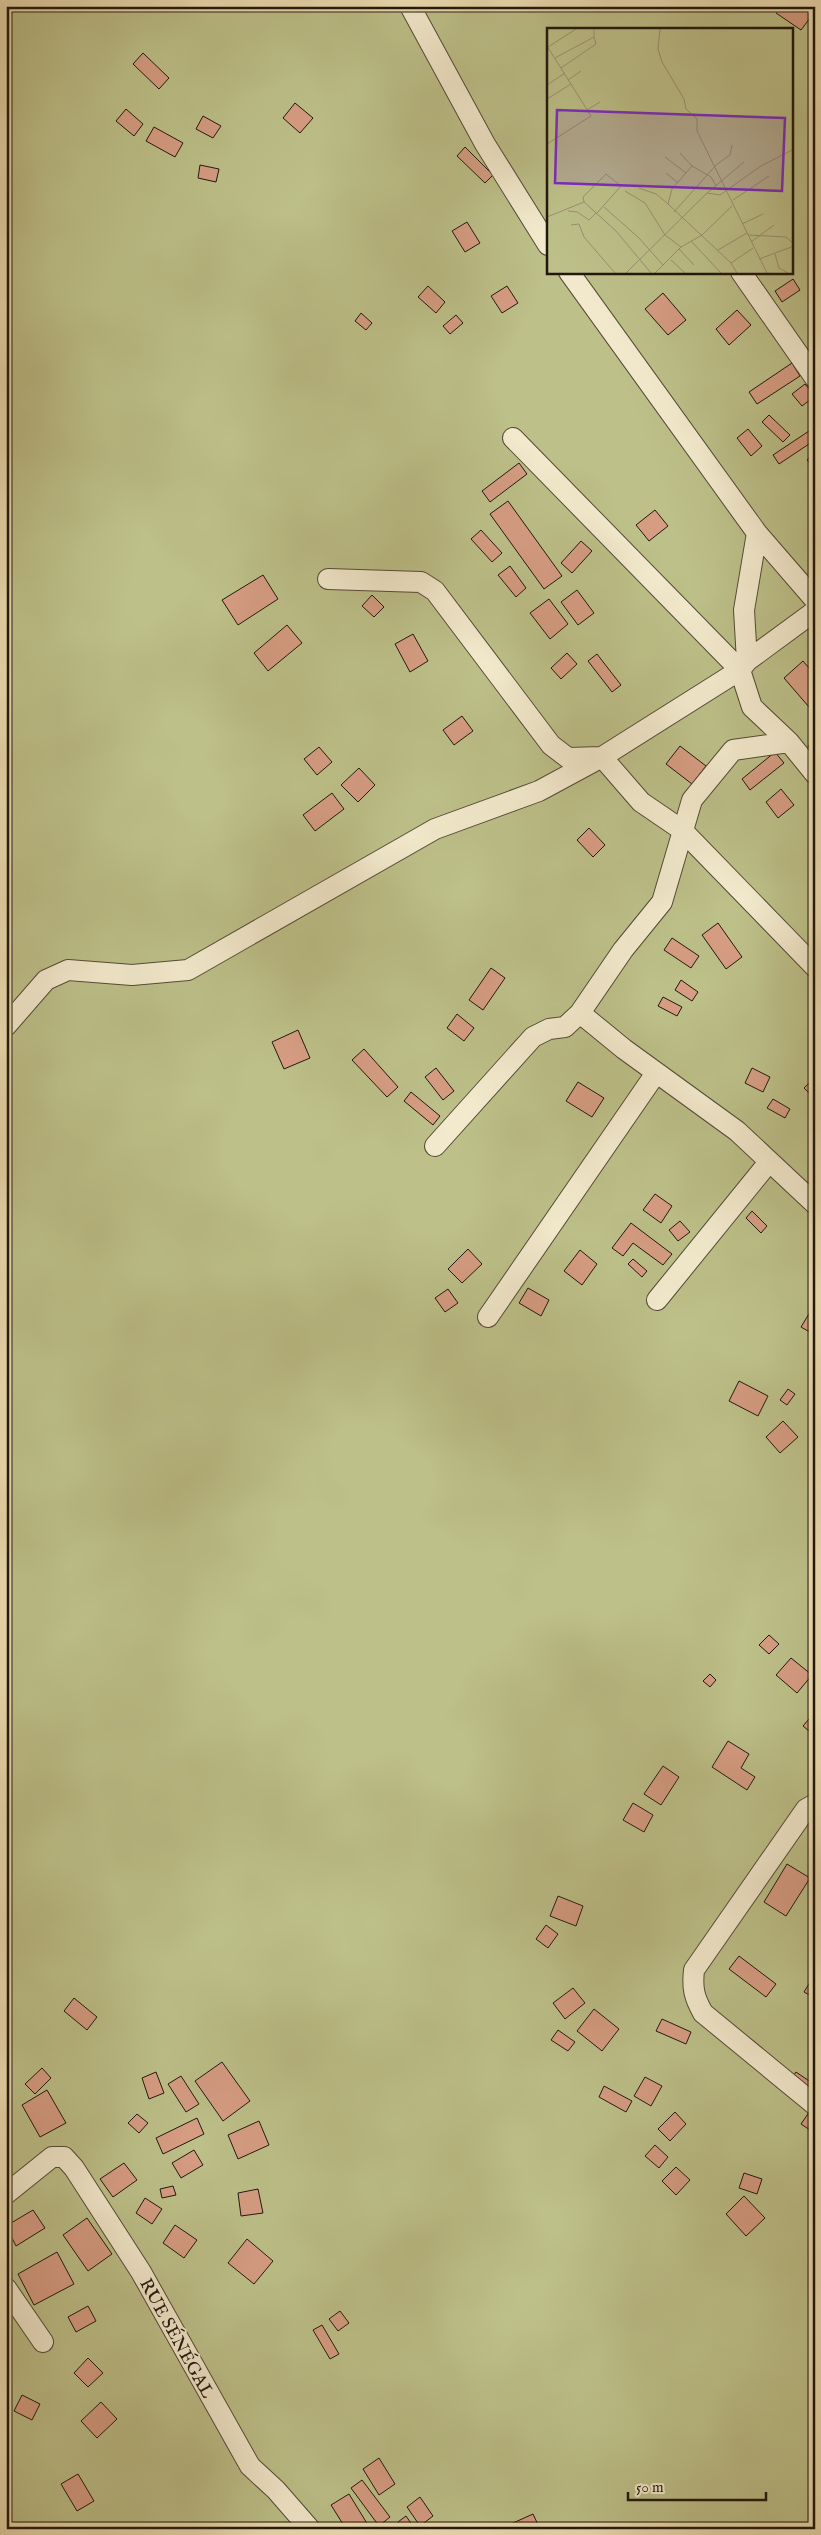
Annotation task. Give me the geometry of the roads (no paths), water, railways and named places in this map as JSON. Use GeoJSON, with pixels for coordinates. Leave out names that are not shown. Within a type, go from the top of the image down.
{"type":"FeatureCollection","features":[{"type":"Feature","properties":{"kind":"street"},"geometry":{"type":"LineString","coordinates":[[410,6],[485,144],[547,242]]}},
{"type":"Feature","properties":{"kind":"street"},"geometry":{"type":"LineString","coordinates":[[569,274],[757,533],[815,600]]}},
{"type":"Feature","properties":{"kind":"street"},"geometry":{"type":"LineString","coordinates":[[743,274],[815,378]]}},
{"type":"Feature","properties":{"kind":"street"},"geometry":{"type":"LineString","coordinates":[[513,438],[743,665]]}},
{"type":"Feature","properties":{"kind":"street"},"geometry":{"type":"LineString","coordinates":[[757,533],[744,610],[743,665],[752,707],[788,742],[815,774]]}},
{"type":"Feature","properties":{"kind":"street"},"geometry":{"type":"LineString","coordinates":[[328,579],[421,582],[435,590],[551,745],[568,758],[602,757]]}},
{"type":"Feature","properties":{"kind":"street"},"geometry":{"type":"LineString","coordinates":[[6,1026],[46,980],[68,970],[132,975],[188,970],[435,829],[539,791],[602,757],[743,665],[815,611]]}},
{"type":"Feature","properties":{"kind":"street"},"geometry":{"type":"LineString","coordinates":[[436,1146],[533,1036],[550,1029],[566,1027],[580,1013],[623,950],[662,902],[692,800],[733,750],[788,742]]}},
{"type":"Feature","properties":{"kind":"street"},"geometry":{"type":"LineString","coordinates":[[602,757],[642,802],[682,830],[815,967]]}},
{"type":"Feature","properties":{"kind":"street"},"geometry":{"type":"LineString","coordinates":[[580,1013],[656,1073],[736,1131],[815,1204]]}},
{"type":"Feature","properties":{"kind":"street"},"geometry":{"type":"LineString","coordinates":[[488,1317],[656,1073]]}},
{"type":"Feature","properties":{"kind":"street"},"geometry":{"type":"LineString","coordinates":[[657,1300],[769,1162]]}},
{"type":"Feature","properties":{"kind":"street"},"geometry":{"type":"LineString","coordinates":[[815,1804],[806,1809],[694,1970],[693,1997],[703,2013],[815,2105]]}},
{"type":"Feature","properties":{"kind":"street","name":"RUE SÉNÉGAL"},"geometry":{"type":"LineString","coordinates":[[6,2194],[44,2161],[52,2157],[64,2157],[74,2168],[141,2272],[250,2466],[276,2490],[310,2529]]}},
{"type":"Feature","properties":{"kind":"street"},"geometry":{"type":"LineString","coordinates":[[6,2288],[44,2342]]}}]}
